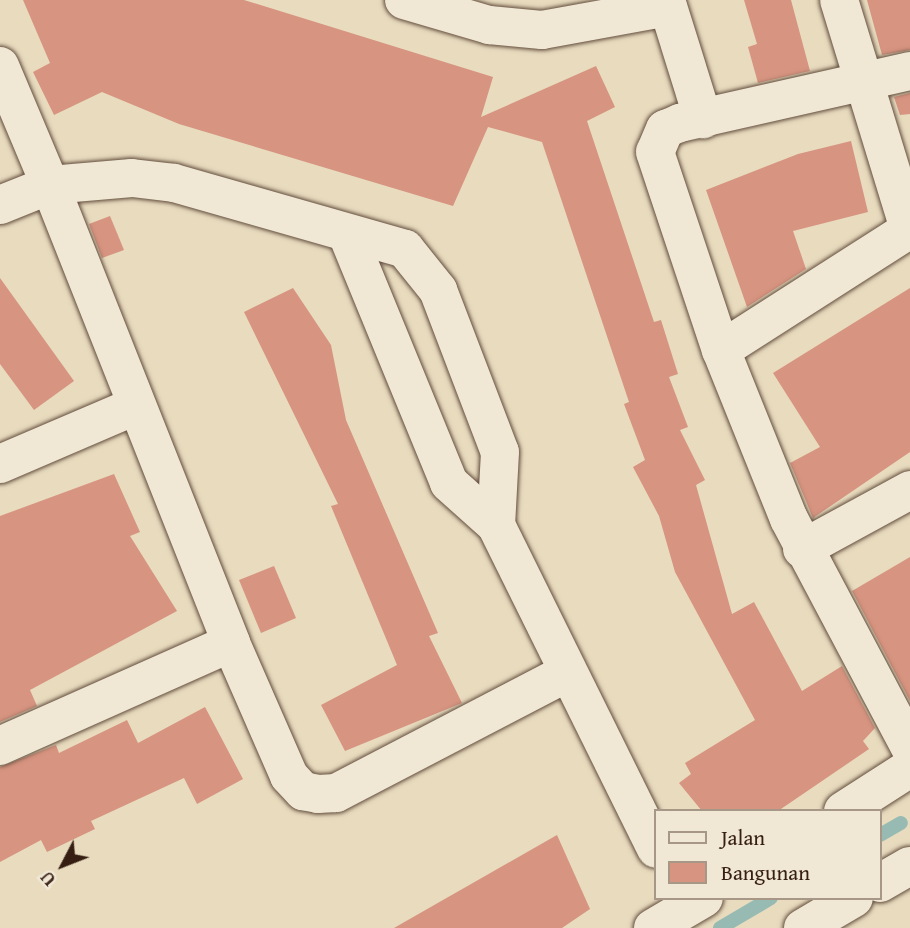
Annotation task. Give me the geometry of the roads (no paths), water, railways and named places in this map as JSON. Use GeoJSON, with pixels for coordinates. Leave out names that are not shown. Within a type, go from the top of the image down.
{"type":"FeatureCollection","features":[{"type":"Feature","properties":{"kind":"street"},"geometry":{"type":"LineString","coordinates":[[721,350],[910,229],[860,82],[839,0]]}},
{"type":"Feature","properties":{"kind":"street"},"geometry":{"type":"LineString","coordinates":[[420,2],[489,25],[542,30],[667,4],[703,119]]}},
{"type":"Feature","properties":{"kind":"street"},"geometry":{"type":"LineString","coordinates":[[0,66],[50,185],[134,407],[289,776],[303,791],[318,793],[348,787],[565,674]]}},
{"type":"Feature","properties":{"kind":"street"},"geometry":{"type":"LineString","coordinates":[[910,71],[665,129],[656,169],[721,350],[802,549],[910,748]]}},
{"type":"Feature","properties":{"kind":"street"},"geometry":{"type":"LineString","coordinates":[[0,205],[50,185],[132,178],[174,184],[405,249],[438,290],[500,452],[496,525]]}},
{"type":"Feature","properties":{"kind":"street"},"geometry":{"type":"LineString","coordinates":[[346,234],[449,483],[496,525],[565,674],[654,845]]}},
{"type":"Feature","properties":{"kind":"street"},"geometry":{"type":"LineString","coordinates":[[0,464],[134,407]]}},
{"type":"Feature","properties":{"kind":"street"},"geometry":{"type":"LineString","coordinates":[[802,549],[910,490]]}},
{"type":"Feature","properties":{"kind":"street"},"geometry":{"type":"LineString","coordinates":[[0,746],[231,643]]}},
{"type":"Feature","properties":{"kind":"street"},"geometry":{"type":"LineString","coordinates":[[846,809],[910,768]]}},
{"type":"Feature","properties":{"kind":"street"},"geometry":{"type":"LineString","coordinates":[[882,882],[910,866]]}},
{"type":"Feature","properties":{"kind":"street"},"geometry":{"type":"LineString","coordinates":[[803,928],[851,900]]}},
{"type":"Feature","properties":{"kind":"street"},"geometry":{"type":"LineString","coordinates":[[653,928],[693,901]]}},
{"type":"Feature","properties":{"kind":"waterway"},"geometry":{"type":"LineString","coordinates":[[882,834],[901,823]]}},
{"type":"Feature","properties":{"kind":"waterway"},"geometry":{"type":"LineString","coordinates":[[720,928],[768,900]]}}]}
